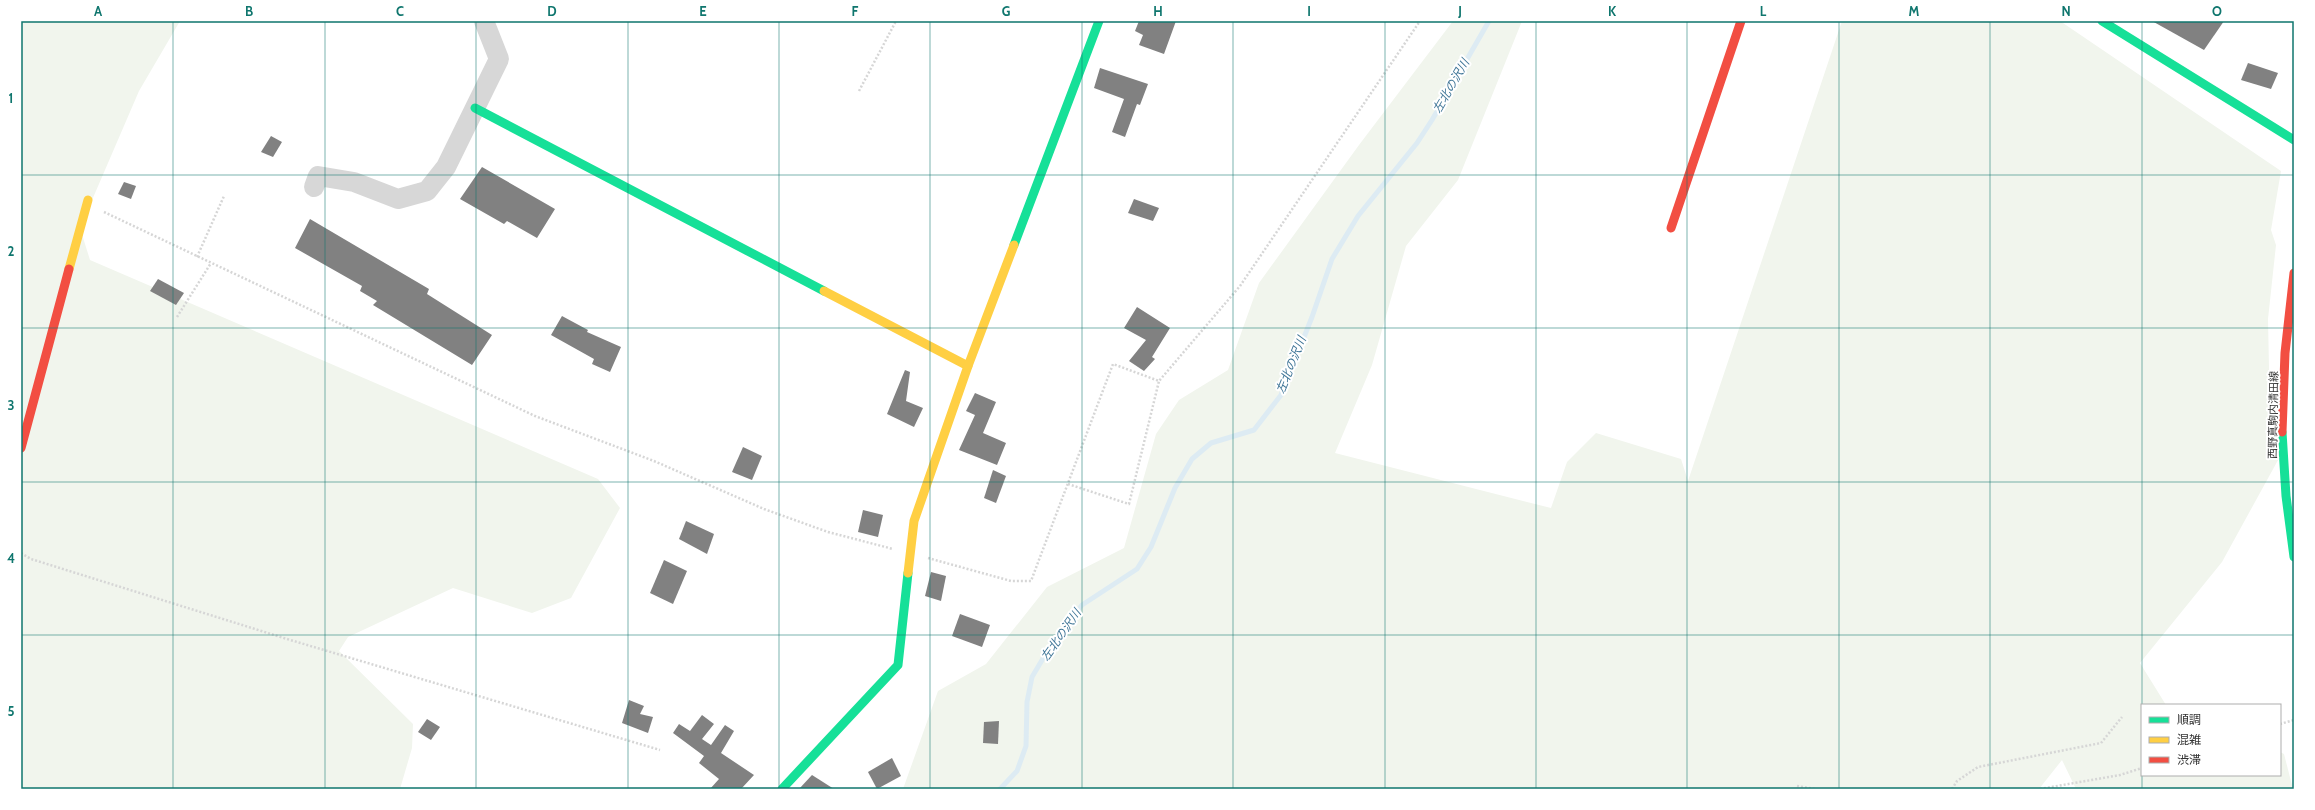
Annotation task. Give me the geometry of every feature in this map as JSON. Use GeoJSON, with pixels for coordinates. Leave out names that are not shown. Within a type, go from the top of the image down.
{"type":"FeatureCollection","features":[{"type":"Feature","properties":{"kind":"street"},"geometry":{"type":"LineString","coordinates":[[314,187],[318,176],[354,182],[398,199],[427,191],[446,167],[499,59],[484,21]]}},
{"type":"Feature","properties":{"kind":"street"},"geometry":{"type":"LineString","coordinates":[[782,789],[898,665],[914,521],[968,366],[1099,21]]}},
{"type":"Feature","properties":{"kind":"street"},"geometry":{"type":"LineString","coordinates":[[1671,228],[1742,21]]}},
{"type":"Feature","properties":{"kind":"street"},"geometry":{"type":"LineString","coordinates":[[2102,21],[2294,140]]}},
{"type":"Feature","properties":{"kind":"street"},"geometry":{"type":"LineString","coordinates":[[475,108],[968,366]]}},
{"type":"Feature","properties":{"kind":"street"},"geometry":{"type":"LineString","coordinates":[[21,448],[88,200]]}},
{"type":"Feature","properties":{"kind":"street","name":"西野真駒内清田線"},"geometry":{"type":"LineString","coordinates":[[2294,272],[2288,324],[2283,409],[2285,486],[2294,557]]}},
{"type":"Feature","properties":{"kind":"path"},"geometry":{"type":"LineString","coordinates":[[859,91],[896,21]]}},
{"type":"Feature","properties":{"kind":"path"},"geometry":{"type":"LineString","coordinates":[[1068,484],[1129,504],[1159,381],[1240,286],[1420,21]]}},
{"type":"Feature","properties":{"kind":"path"},"geometry":{"type":"LineString","coordinates":[[197,257],[224,196]]}},
{"type":"Feature","properties":{"kind":"path"},"geometry":{"type":"LineString","coordinates":[[100,210],[535,416],[654,460],[764,509],[828,532],[1011,581],[1031,581],[1113,364],[1159,381]]}},
{"type":"Feature","properties":{"kind":"path"},"geometry":{"type":"LineString","coordinates":[[176,317],[211,263]]}},
{"type":"Feature","properties":{"kind":"path"},"geometry":{"type":"LineString","coordinates":[[21,553],[31,559],[287,640],[660,750]]}},
{"type":"Feature","properties":{"kind":"path"},"geometry":{"type":"LineString","coordinates":[[1952,789],[1957,781],[1978,767],[2101,743],[2122,717]]}},
{"type":"Feature","properties":{"kind":"path"},"geometry":{"type":"LineString","coordinates":[[2281,724],[2294,720]]}},
{"type":"Feature","properties":{"kind":"path"},"geometry":{"type":"LineString","coordinates":[[2040,789],[2120,775],[2141,768]]}},
{"type":"Feature","properties":{"kind":"path"},"geometry":{"type":"LineString","coordinates":[[1797,786],[1815,789]]}},
{"type":"Feature","properties":{"kind":"shaded area"},"geometry":{"type":"Polygon","coordinates":[[[21,21],[180,21],[139,91],[80,228],[90,260],[598,479],[620,508],[571,598],[532,613],[453,588],[348,637],[339,651],[413,724],[412,748],[400,789],[21,789],[21,21]]]}},
{"type":"Feature","properties":{"kind":"shaded area"},"geometry":{"type":"Polygon","coordinates":[[[1453,21],[1522,21],[1458,180],[1406,246],[1372,365],[1335,453],[1551,508],[1567,462],[1596,433],[1681,459],[1688,481],[1842,21],[2060,21],[2281,171],[2271,230],[2276,245],[2268,319],[2270,417],[2283,451],[2222,562],[2140,663],[2165,704],[2141,704],[2141,776],[2281,776],[2281,752],[2284,754],[2293,789],[2076,789],[2062,760],[2039,789],[903,789],[938,691],[986,664],[1047,587],[1124,548],[1156,434],[1179,400],[1228,370],[1259,283],[1359,145],[1453,21]]]}},
{"type":"Feature","properties":{"kind":"building"},"geometry":{"type":"Polygon","coordinates":[[[1139,21],[1176,21],[1164,54],[1139,45],[1143,35],[1135,31],[1139,21]]]}},
{"type":"Feature","properties":{"kind":"building"},"geometry":{"type":"Polygon","coordinates":[[[2152,21],[2224,21],[2204,50],[2152,21]]]}},
{"type":"Feature","properties":{"kind":"building"},"geometry":{"type":"Polygon","coordinates":[[[2248,63],[2278,73],[2271,89],[2241,80],[2248,63]]]}},
{"type":"Feature","properties":{"kind":"building"},"geometry":{"type":"Polygon","coordinates":[[[1100,68],[1148,84],[1140,105],[1137,104],[1125,137],[1112,132],[1124,99],[1094,88],[1100,68]]]}},
{"type":"Feature","properties":{"kind":"building"},"geometry":{"type":"Polygon","coordinates":[[[271,136],[282,142],[273,157],[261,152],[271,136]]]}},
{"type":"Feature","properties":{"kind":"building"},"geometry":{"type":"Polygon","coordinates":[[[482,167],[555,209],[537,238],[507,221],[504,224],[460,199],[482,167]]]}},
{"type":"Feature","properties":{"kind":"building"},"geometry":{"type":"Polygon","coordinates":[[[124,182],[136,186],[131,199],[118,194],[124,182]]]}},
{"type":"Feature","properties":{"kind":"building"},"geometry":{"type":"Polygon","coordinates":[[[1134,199],[1159,208],[1153,221],[1128,213],[1134,199]]]}},
{"type":"Feature","properties":{"kind":"building"},"geometry":{"type":"Polygon","coordinates":[[[310,219],[429,289],[427,294],[492,335],[472,365],[373,305],[377,301],[360,291],[362,286],[295,248],[310,219]]]}},
{"type":"Feature","properties":{"kind":"building"},"geometry":{"type":"Polygon","coordinates":[[[158,279],[184,293],[176,305],[150,291],[158,279]]]}},
{"type":"Feature","properties":{"kind":"building"},"geometry":{"type":"Polygon","coordinates":[[[1137,307],[1170,328],[1152,357],[1155,359],[1144,371],[1129,361],[1146,340],[1124,328],[1137,307]]]}},
{"type":"Feature","properties":{"kind":"building"},"geometry":{"type":"Polygon","coordinates":[[[562,316],[588,330],[587,332],[621,347],[610,372],[592,364],[594,359],[551,335],[562,316]]]}},
{"type":"Feature","properties":{"kind":"building"},"geometry":{"type":"Polygon","coordinates":[[[905,370],[910,372],[906,401],[923,408],[914,427],[887,414],[905,370]]]}},
{"type":"Feature","properties":{"kind":"building"},"geometry":{"type":"Polygon","coordinates":[[[975,393],[996,402],[983,433],[1006,443],[997,465],[959,450],[975,415],[966,411],[975,393]]]}},
{"type":"Feature","properties":{"kind":"building"},"geometry":{"type":"Polygon","coordinates":[[[743,447],[762,456],[752,480],[732,472],[743,447]]]}},
{"type":"Feature","properties":{"kind":"building"},"geometry":{"type":"Polygon","coordinates":[[[993,470],[1006,476],[996,503],[984,498],[993,470]]]}},
{"type":"Feature","properties":{"kind":"building"},"geometry":{"type":"Polygon","coordinates":[[[863,510],[883,515],[878,537],[858,532],[863,510]]]}},
{"type":"Feature","properties":{"kind":"building"},"geometry":{"type":"Polygon","coordinates":[[[686,521],[714,534],[707,554],[679,539],[686,521]]]}},
{"type":"Feature","properties":{"kind":"building"},"geometry":{"type":"Polygon","coordinates":[[[664,560],[687,571],[673,604],[650,593],[664,560]]]}},
{"type":"Feature","properties":{"kind":"building"},"geometry":{"type":"Polygon","coordinates":[[[931,572],[946,576],[941,601],[925,596],[931,572]]]}},
{"type":"Feature","properties":{"kind":"building"},"geometry":{"type":"Polygon","coordinates":[[[960,614],[990,625],[982,647],[952,636],[960,614]]]}},
{"type":"Feature","properties":{"kind":"building"},"geometry":{"type":"Polygon","coordinates":[[[629,700],[644,706],[640,714],[653,717],[648,733],[622,723],[629,700]]]}},
{"type":"Feature","properties":{"kind":"building"},"geometry":{"type":"Polygon","coordinates":[[[702,715],[714,724],[702,739],[711,745],[725,725],[734,731],[721,753],[754,775],[741,789],[710,789],[719,779],[699,763],[704,756],[673,733],[679,724],[690,731],[702,715]]]}},
{"type":"Feature","properties":{"kind":"building"},"geometry":{"type":"Polygon","coordinates":[[[427,719],[440,727],[431,740],[418,732],[427,719]]]}},
{"type":"Feature","properties":{"kind":"building"},"geometry":{"type":"Polygon","coordinates":[[[999,721],[998,744],[983,743],[984,722],[999,721]]]}},
{"type":"Feature","properties":{"kind":"building"},"geometry":{"type":"Polygon","coordinates":[[[892,758],[901,776],[877,789],[868,772],[892,758]]]}},
{"type":"Feature","properties":{"kind":"building"},"geometry":{"type":"Polygon","coordinates":[[[812,775],[834,789],[799,789],[812,775]]]}},
{"type":"Feature","properties":{"kind":"waterway","name":"左北の沢川"},"geometry":{"type":"LineString","coordinates":[[1000,789],[1017,771],[1026,746],[1027,702],[1032,677],[1054,640],[1082,605],[1137,569],[1151,547],[1175,488],[1192,459],[1211,443],[1254,430],[1281,395],[1312,317],[1332,259],[1358,216],[1417,143],[1432,120],[1489,21]]}},
{"type":"Feature","properties":{"kind":"traffic: fast"},"geometry":{"type":"LineString","coordinates":[[1014,245],[1099,21]]}},
{"type":"Feature","properties":{"kind":"traffic: fast"},"geometry":{"type":"LineString","coordinates":[[2102,21],[2294,140]]}},
{"type":"Feature","properties":{"kind":"traffic: fast"},"geometry":{"type":"LineString","coordinates":[[475,108],[824,291]]}},
{"type":"Feature","properties":{"kind":"traffic: fast"},"geometry":{"type":"LineString","coordinates":[[2282,432],[2286,496],[2294,557]]}},
{"type":"Feature","properties":{"kind":"traffic: fast"},"geometry":{"type":"LineString","coordinates":[[782,789],[898,665],[908,573]]}},
{"type":"Feature","properties":{"kind":"traffic: slow"},"geometry":{"type":"LineString","coordinates":[[69,269],[88,200]]}},
{"type":"Feature","properties":{"kind":"traffic: slow"},"geometry":{"type":"LineString","coordinates":[[908,573],[914,521],[968,366],[1014,245]]}},
{"type":"Feature","properties":{"kind":"traffic: slow"},"geometry":{"type":"LineString","coordinates":[[824,291],[968,366]]}},
{"type":"Feature","properties":{"kind":"traffic: jam"},"geometry":{"type":"LineString","coordinates":[[1671,228],[1741,21]]}},
{"type":"Feature","properties":{"kind":"traffic: jam"},"geometry":{"type":"LineString","coordinates":[[21,448],[69,269]]}},
{"type":"Feature","properties":{"kind":"traffic: jam"},"geometry":{"type":"LineString","coordinates":[[2282,432],[2285,353],[2294,273]]}}]}
